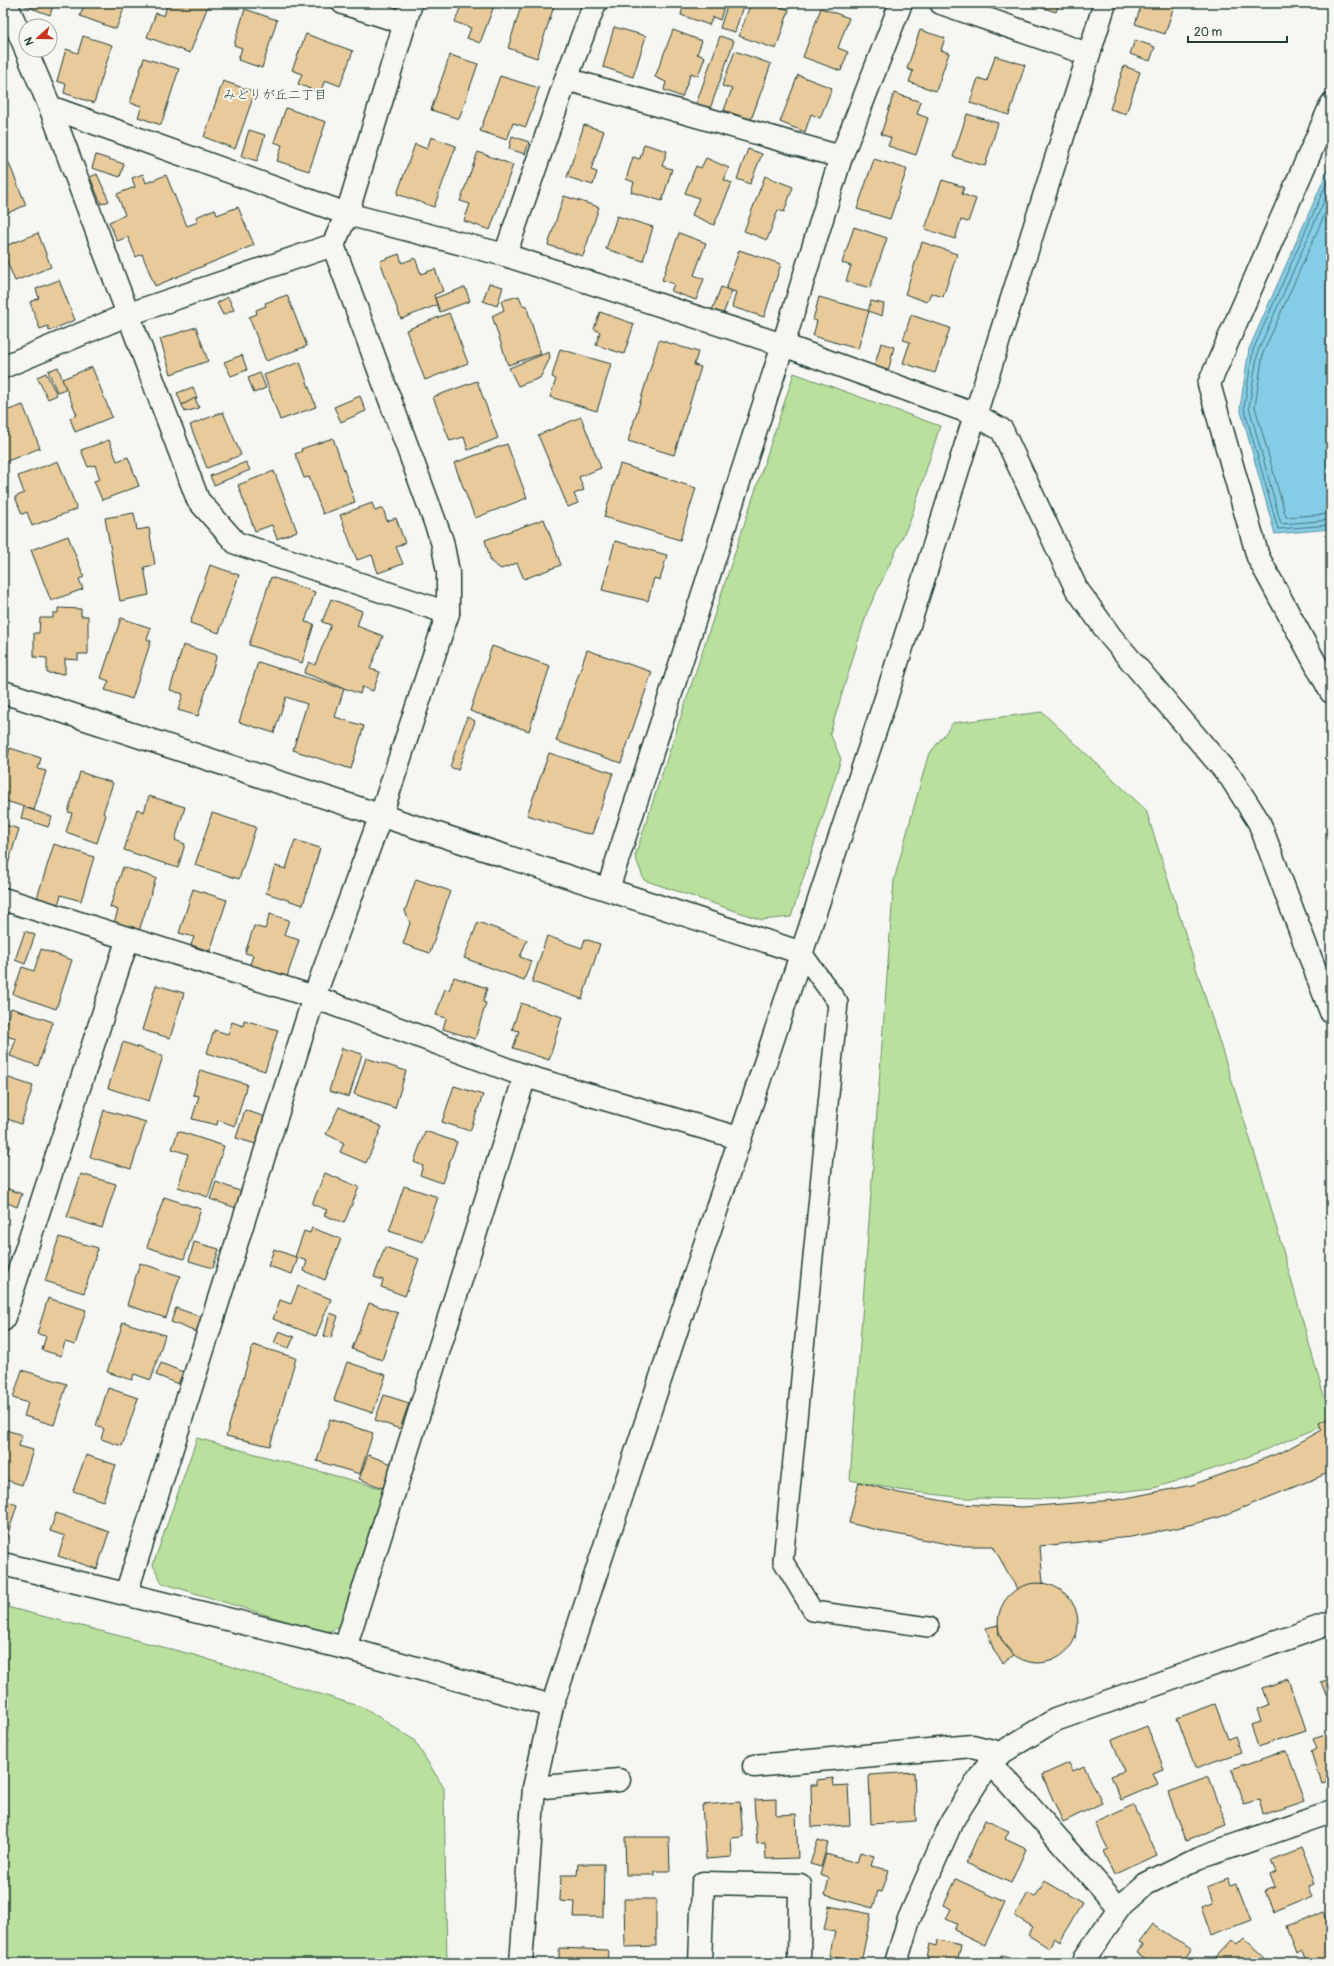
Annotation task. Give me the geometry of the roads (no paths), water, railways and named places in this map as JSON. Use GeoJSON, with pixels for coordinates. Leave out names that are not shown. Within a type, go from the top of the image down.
{"type":"FeatureCollection","features":[{"type":"Feature","properties":{"kind":"street"},"geometry":{"type":"LineString","coordinates":[[6,3],[18,31]]}},
{"type":"Feature","properties":{"kind":"street"},"geometry":{"type":"LineString","coordinates":[[126,1594],[314,997],[381,815],[448,613],[448,572],[442,540],[333,245],[347,214],[408,13],[344,3]]}},
{"type":"Feature","properties":{"kind":"street"},"geometry":{"type":"LineString","coordinates":[[505,255],[566,79],[595,3]]}},
{"type":"Feature","properties":{"kind":"street"},"geometry":{"type":"LineString","coordinates":[[608,890],[783,345],[841,157],[901,3]]}},
{"type":"Feature","properties":{"kind":"street"},"geometry":{"type":"LineString","coordinates":[[941,3],[1088,54]]}},
{"type":"Feature","properties":{"kind":"street"},"geometry":{"type":"LineString","coordinates":[[521,1963],[534,1788],[552,1706],[739,1138],[884,706],[974,414],[990,371],[1105,3]]}},
{"type":"Feature","properties":{"kind":"street"},"geometry":{"type":"LineString","coordinates":[[29,58],[50,107],[129,314],[198,500],[236,543],[448,613]]}},
{"type":"Feature","properties":{"kind":"street"},"geometry":{"type":"LineString","coordinates":[[566,79],[841,157]]}},
{"type":"Feature","properties":{"kind":"street"},"geometry":{"type":"LineString","coordinates":[[1331,105],[1209,384],[1258,557],[1331,692]]}},
{"type":"Feature","properties":{"kind":"street"},"geometry":{"type":"LineString","coordinates":[[50,107],[347,214],[505,255],[783,345],[974,414],[1002,430],[1076,588],[1111,637],[1231,778],[1259,822],[1331,1012]]}},
{"type":"Feature","properties":{"kind":"street"},"geometry":{"type":"LineString","coordinates":[[3,367],[129,314],[333,245]]}},
{"type":"Feature","properties":{"kind":"street"},"geometry":{"type":"LineString","coordinates":[[3,692],[802,953]]}},
{"type":"Feature","properties":{"kind":"street"},"geometry":{"type":"LineString","coordinates":[[3,899],[314,997],[525,1076],[739,1138]]}},
{"type":"Feature","properties":{"kind":"street"},"geometry":{"type":"LineString","coordinates":[[3,1320],[128,938]]}},
{"type":"Feature","properties":{"kind":"street"},"geometry":{"type":"LineString","coordinates":[[345,1648],[525,1076]]}},
{"type":"Feature","properties":{"kind":"street"},"geometry":{"type":"LineString","coordinates":[[3,1564],[345,1648],[552,1706]]}},
{"type":"Feature","properties":{"kind":"street"},"geometry":{"type":"LineString","coordinates":[[896,1963],[909,1919],[952,1821],[995,1758],[1055,1720],[1331,1622]]}},
{"type":"Feature","properties":{"kind":"street"},"geometry":{"type":"LineString","coordinates":[[754,1766],[972,1746],[995,1758],[1009,1782],[1119,1908]]}},
{"type":"Feature","properties":{"kind":"street"},"geometry":{"type":"LineString","coordinates":[[534,1788],[619,1780]]}},
{"type":"Feature","properties":{"kind":"street"},"geometry":{"type":"LineString","coordinates":[[1084,1963],[1085,1958],[1119,1908],[1146,1884],[1198,1858],[1331,1812]]}},
{"type":"Feature","properties":{"kind":"street"},"geometry":{"type":"LineString","coordinates":[[700,1963],[703,1882],[800,1885],[799,1963]]}},
{"type":"Feature","properties":{"kind":"lane"},"geometry":{"type":"LineString","coordinates":[[802,953],[838,1003],[783,1561],[813,1611],[929,1627]]}},
{"type":"Feature","properties":{"kind":"water"},"geometry":{"type":"Polygon","coordinates":[[[1331,163],[1331,529],[1275,534],[1240,408],[1249,349],[1331,163]]]}},
{"type":"Feature","properties":{"kind":"district","name":"みどりが丘二丁目"},"geometry":{"type":"Point","coordinates":[275,94]}}]}
